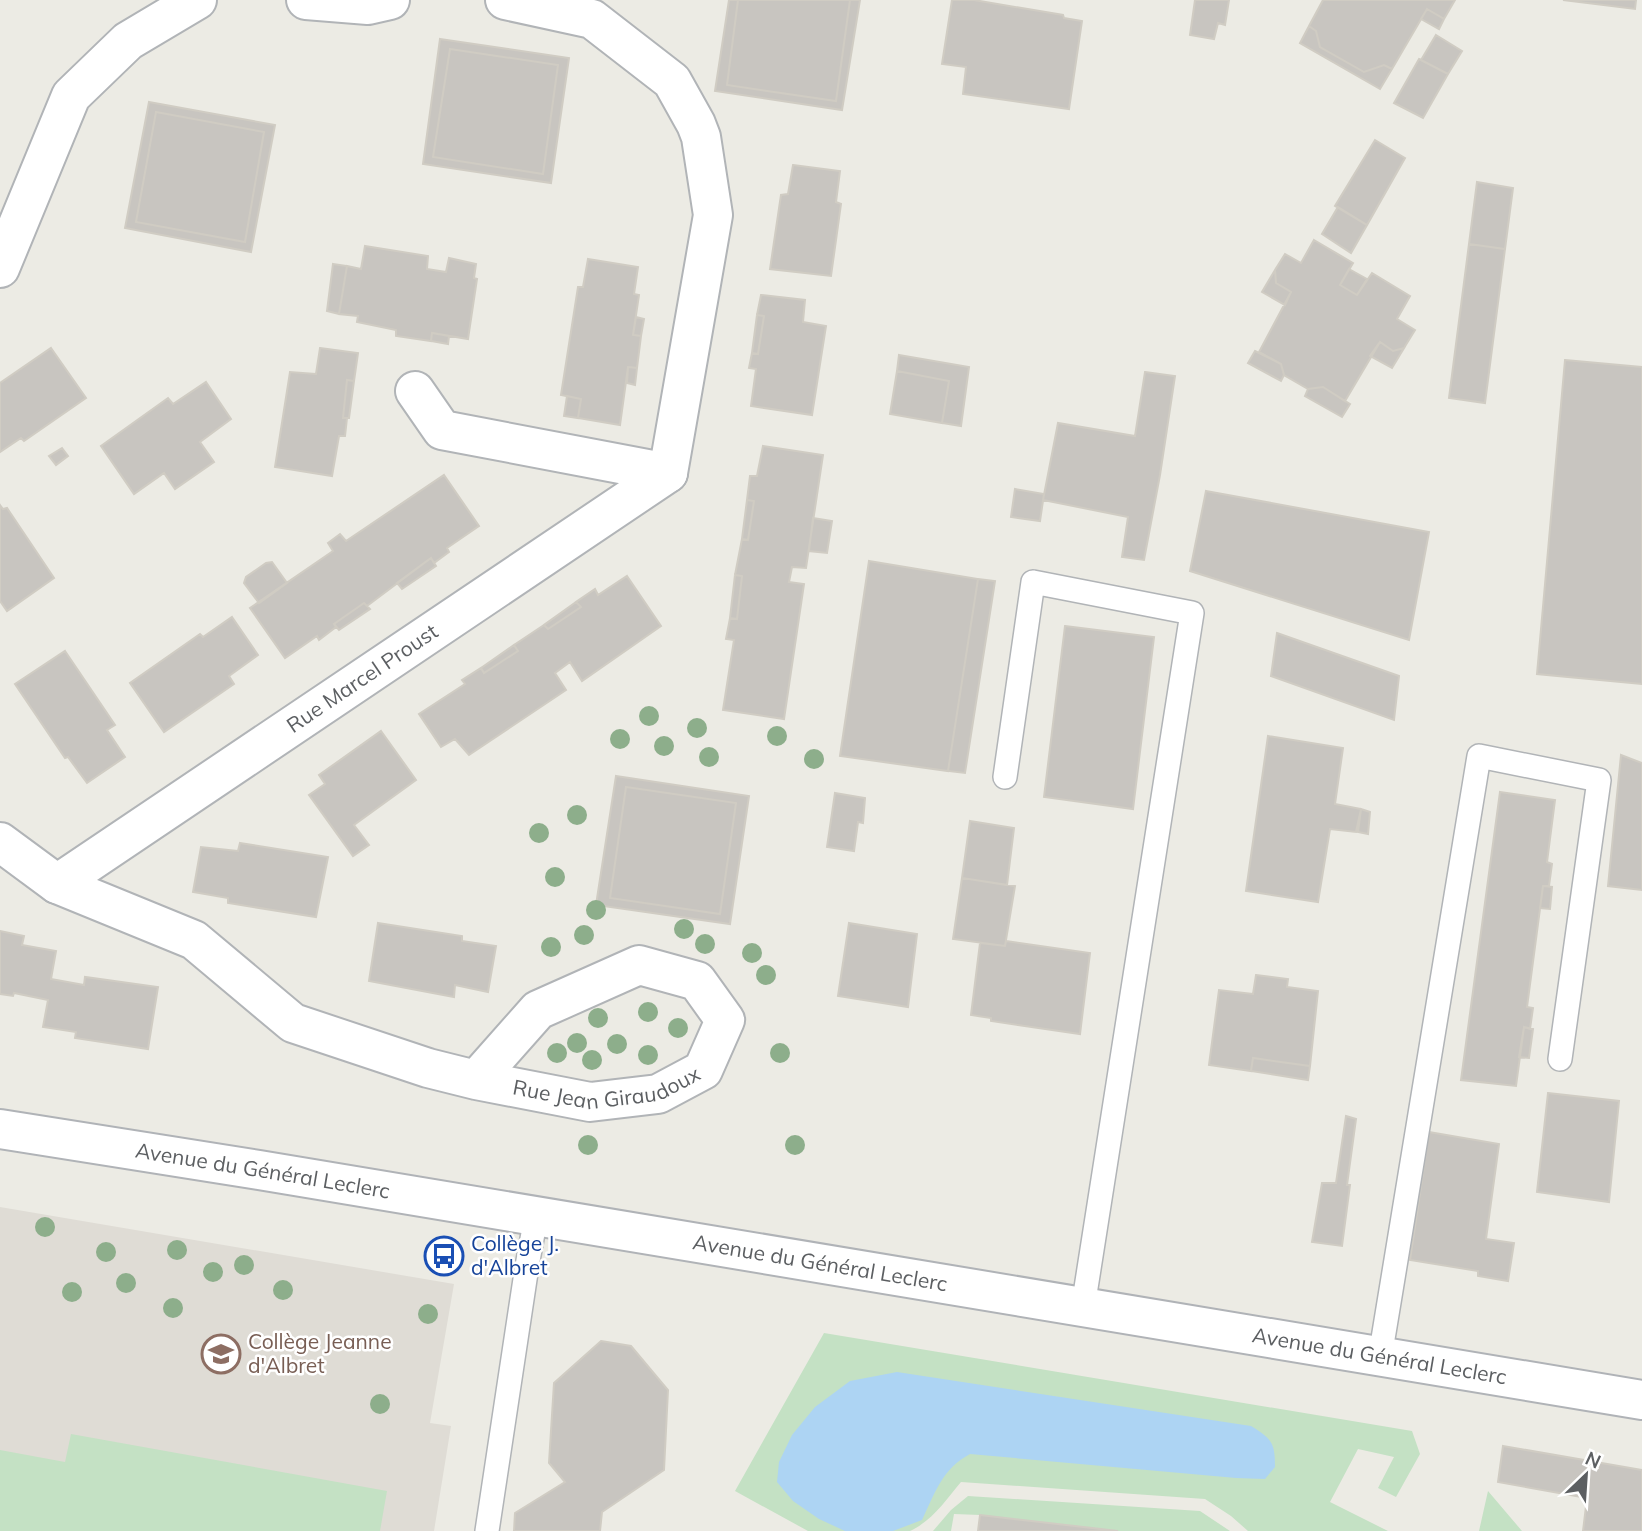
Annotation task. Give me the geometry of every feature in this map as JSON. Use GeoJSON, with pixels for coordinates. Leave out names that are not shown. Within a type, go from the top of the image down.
{"type":"FeatureCollection","features":[{"type":"Feature","properties":{"kind":"street"},"geometry":{"type":"LineString","coordinates":[[3,251],[71,96],[128,41],[197,0]]}},
{"type":"Feature","properties":{"kind":"street"},"geometry":{"type":"LineString","coordinates":[[306,0],[369,5],[390,0]]}},
{"type":"Feature","properties":{"kind":"street"},"geometry":{"type":"LineString","coordinates":[[415,391],[442,430],[668,473],[713,215],[701,137],[672,81],[592,19],[505,0]]}},
{"type":"Feature","properties":{"kind":"street","name":"Rue Marcel Proust"},"geometry":{"type":"LineString","coordinates":[[57,884],[668,473]]}},
{"type":"Feature","properties":{"kind":"street","name":"Rue Jean Giraudoux"},"geometry":{"type":"LineString","coordinates":[[0,842],[57,884],[194,940],[293,1023],[428,1068],[476,1080],[590,1102],[658,1094],[703,1070],[725,1020],[698,981],[639,965],[538,1010],[476,1080]]}},
{"type":"Feature","properties":{"kind":"street","name":"Avenue du Général Leclerc"},"geometry":{"type":"LineString","coordinates":[[0,1129],[1642,1400]]}},
{"type":"Feature","properties":{"kind":"lane"},"geometry":{"type":"LineString","coordinates":[[1005,777],[1033,582],[1192,613],[1083,1307]]}},
{"type":"Feature","properties":{"kind":"lane"},"geometry":{"type":"LineString","coordinates":[[1380,1357],[1479,756],[1599,780],[1560,1059]]}},
{"type":"Feature","properties":{"kind":"lane"},"geometry":{"type":"LineString","coordinates":[[488,1531],[536,1216]]}},
{"type":"Feature","properties":{"kind":"shaded area","name":"Collège Jeanne d'Albret"},"geometry":{"type":"Polygon","coordinates":[[[0,1207],[454,1284],[430,1423],[451,1426],[434,1531],[0,1531],[0,1207]]]}},
{"type":"Feature","properties":{"kind":"green space"},"geometry":{"type":"Polygon","coordinates":[[[824,1333],[1412,1431],[1420,1454],[1396,1497],[1378,1488],[1394,1457],[1358,1449],[1330,1502],[1388,1531],[1248,1531],[1205,1499],[961,1482],[932,1516],[910,1531],[808,1531],[735,1491],[824,1333]]]}},
{"type":"Feature","properties":{"kind":"green space"},"geometry":{"type":"Polygon","coordinates":[[[71,1434],[387,1491],[380,1531],[0,1531],[0,1450],[65,1462],[71,1434]]]}},
{"type":"Feature","properties":{"kind":"green space"},"geometry":{"type":"Polygon","coordinates":[[[1488,1491],[1522,1531],[1479,1531],[1488,1491]]]}},
{"type":"Feature","properties":{"kind":"green space"},"geometry":{"type":"Polygon","coordinates":[[[968,1496],[1200,1511],[1230,1531],[1118,1531],[954,1514],[951,1531],[933,1531],[951,1510],[968,1496]]]}},
{"type":"Feature","properties":{"kind":"water"},"geometry":{"type":"Polygon","coordinates":[[[897,1372],[1251,1426],[1271,1442],[1275,1467],[1265,1479],[1236,1478],[970,1454],[946,1474],[922,1520],[893,1531],[845,1531],[819,1519],[793,1501],[777,1482],[779,1462],[792,1435],[815,1407],[850,1381],[897,1372]]]}},
{"type":"Feature","properties":{"kind":"building"},"geometry":{"type":"Polygon","coordinates":[[[729,0],[738,0],[727,85],[836,101],[850,0],[860,0],[842,110],[715,91],[729,0]]]}},
{"type":"Feature","properties":{"kind":"building"},"geometry":{"type":"Polygon","coordinates":[[[738,0],[850,0],[836,101],[727,85],[738,0]]]}},
{"type":"Feature","properties":{"kind":"building"},"geometry":{"type":"Polygon","coordinates":[[[952,0],[974,0],[1063,15],[1064,18],[1082,21],[1069,109],[963,94],[966,67],[942,64],[952,0]]]}},
{"type":"Feature","properties":{"kind":"building"},"geometry":{"type":"Polygon","coordinates":[[[1195,0],[1229,0],[1225,25],[1218,23],[1214,39],[1190,35],[1195,0]]]}},
{"type":"Feature","properties":{"kind":"building"},"geometry":{"type":"Polygon","coordinates":[[[1323,0],[1455,0],[1444,19],[1427,9],[1392,69],[1384,65],[1364,72],[1320,47],[1316,31],[1309,26],[1323,0]]]}},
{"type":"Feature","properties":{"kind":"building"},"geometry":{"type":"Polygon","coordinates":[[[1563,0],[1636,0],[1635,9],[1563,0]]]}},
{"type":"Feature","properties":{"kind":"building"},"geometry":{"type":"Polygon","coordinates":[[[1427,9],[1444,19],[1439,29],[1421,19],[1427,9]]]}},
{"type":"Feature","properties":{"kind":"building"},"geometry":{"type":"Polygon","coordinates":[[[1309,26],[1316,31],[1320,47],[1364,72],[1384,65],[1392,69],[1380,89],[1300,43],[1309,26]]]}},
{"type":"Feature","properties":{"kind":"building"},"geometry":{"type":"Polygon","coordinates":[[[1436,35],[1462,51],[1448,74],[1421,60],[1436,35]]]}},
{"type":"Feature","properties":{"kind":"building"},"geometry":{"type":"Polygon","coordinates":[[[440,39],[569,58],[551,183],[423,164],[440,39]],[[450,49],[433,157],[543,174],[558,65],[450,49]]]}},
{"type":"Feature","properties":{"kind":"building"},"geometry":{"type":"Polygon","coordinates":[[[450,49],[558,65],[543,174],[433,157],[450,49]]]}},
{"type":"Feature","properties":{"kind":"building"},"geometry":{"type":"Polygon","coordinates":[[[1419,59],[1448,74],[1423,118],[1394,103],[1419,59]]]}},
{"type":"Feature","properties":{"kind":"building"},"geometry":{"type":"Polygon","coordinates":[[[149,102],[275,125],[251,252],[125,228],[149,102]],[[156,112],[136,222],[245,242],[264,132],[156,112]]]}},
{"type":"Feature","properties":{"kind":"building"},"geometry":{"type":"Polygon","coordinates":[[[156,112],[264,132],[245,242],[136,222],[156,112]]]}},
{"type":"Feature","properties":{"kind":"building"},"geometry":{"type":"Polygon","coordinates":[[[1375,140],[1405,158],[1367,225],[1335,206],[1375,140]]]}},
{"type":"Feature","properties":{"kind":"building"},"geometry":{"type":"Polygon","coordinates":[[[793,165],[840,171],[836,202],[841,204],[831,276],[770,269],[781,195],[788,194],[793,165]]]}},
{"type":"Feature","properties":{"kind":"building"},"geometry":{"type":"Polygon","coordinates":[[[1477,182],[1513,188],[1505,249],[1469,244],[1477,182]]]}},
{"type":"Feature","properties":{"kind":"building"},"geometry":{"type":"Polygon","coordinates":[[[1338,207],[1367,225],[1351,253],[1322,234],[1338,207]]]}},
{"type":"Feature","properties":{"kind":"building"},"geometry":{"type":"Polygon","coordinates":[[[1314,240],[1353,263],[1340,285],[1357,295],[1372,273],[1410,296],[1397,319],[1415,330],[1404,348],[1393,351],[1380,342],[1345,401],[1323,387],[1308,389],[1284,375],[1281,364],[1259,352],[1291,292],[1276,283],[1275,270],[1285,254],[1301,263],[1314,240]]]}},
{"type":"Feature","properties":{"kind":"building"},"geometry":{"type":"Polygon","coordinates":[[[1469,244],[1505,249],[1485,403],[1449,398],[1469,244]]]}},
{"type":"Feature","properties":{"kind":"building"},"geometry":{"type":"Polygon","coordinates":[[[365,246],[428,256],[427,269],[446,272],[449,258],[476,264],[474,278],[477,279],[468,339],[432,333],[431,341],[396,336],[396,330],[357,322],[358,316],[339,314],[347,266],[361,269],[365,246]]]}},
{"type":"Feature","properties":{"kind":"building"},"geometry":{"type":"Polygon","coordinates":[[[588,259],[638,267],[634,294],[639,295],[633,335],[641,336],[637,368],[628,367],[620,425],[578,418],[581,399],[561,395],[578,287],[583,287],[588,259]]]}},
{"type":"Feature","properties":{"kind":"building"},"geometry":{"type":"Polygon","coordinates":[[[333,264],[347,266],[339,314],[327,311],[333,264]]]}},
{"type":"Feature","properties":{"kind":"building"},"geometry":{"type":"Polygon","coordinates":[[[1349,269],[1367,279],[1357,295],[1340,285],[1349,269]]]}},
{"type":"Feature","properties":{"kind":"building"},"geometry":{"type":"Polygon","coordinates":[[[1275,270],[1276,283],[1291,292],[1285,305],[1262,292],[1275,270]]]}},
{"type":"Feature","properties":{"kind":"building"},"geometry":{"type":"Polygon","coordinates":[[[761,295],[805,300],[803,322],[826,326],[812,415],[751,406],[756,369],[749,368],[752,353],[758,354],[764,316],[757,315],[761,295]]]}},
{"type":"Feature","properties":{"kind":"building"},"geometry":{"type":"Polygon","coordinates":[[[757,315],[764,316],[758,354],[752,353],[757,315]]]}},
{"type":"Feature","properties":{"kind":"building"},"geometry":{"type":"Polygon","coordinates":[[[636,317],[644,319],[641,336],[633,335],[636,317]]]}},
{"type":"Feature","properties":{"kind":"building"},"geometry":{"type":"Polygon","coordinates":[[[432,333],[449,336],[448,344],[431,341],[432,333]]]}},
{"type":"Feature","properties":{"kind":"building"},"geometry":{"type":"Polygon","coordinates":[[[1380,342],[1393,351],[1404,348],[1392,368],[1370,356],[1380,342]]]}},
{"type":"Feature","properties":{"kind":"building"},"geometry":{"type":"Polygon","coordinates":[[[51,348],[86,398],[24,441],[21,438],[0,452],[0,383],[51,348]]]}},
{"type":"Feature","properties":{"kind":"building"},"geometry":{"type":"Polygon","coordinates":[[[320,348],[358,353],[354,381],[347,380],[343,418],[347,418],[345,436],[339,436],[332,476],[275,467],[290,372],[316,374],[320,348]]]}},
{"type":"Feature","properties":{"kind":"building"},"geometry":{"type":"Polygon","coordinates":[[[1255,351],[1281,364],[1284,375],[1281,381],[1248,363],[1255,351]]]}},
{"type":"Feature","properties":{"kind":"building"},"geometry":{"type":"Polygon","coordinates":[[[899,355],[969,367],[961,426],[942,423],[949,381],[897,371],[899,355]]]}},
{"type":"Feature","properties":{"kind":"building"},"geometry":{"type":"Polygon","coordinates":[[[1565,360],[1642,367],[1642,684],[1537,674],[1565,360]]]}},
{"type":"Feature","properties":{"kind":"building"},"geometry":{"type":"Polygon","coordinates":[[[628,367],[637,368],[635,385],[627,383],[628,367]]]}},
{"type":"Feature","properties":{"kind":"building"},"geometry":{"type":"Polygon","coordinates":[[[897,371],[949,381],[942,423],[890,414],[897,371]]]}},
{"type":"Feature","properties":{"kind":"building"},"geometry":{"type":"Polygon","coordinates":[[[1145,372],[1175,376],[1144,560],[1122,557],[1128,517],[1043,500],[1058,423],[1135,436],[1145,372]]]}},
{"type":"Feature","properties":{"kind":"building"},"geometry":{"type":"Polygon","coordinates":[[[347,380],[354,381],[349,418],[343,418],[347,380]]]}},
{"type":"Feature","properties":{"kind":"building"},"geometry":{"type":"Polygon","coordinates":[[[206,382],[231,419],[200,442],[214,462],[175,489],[164,473],[134,494],[101,446],[168,398],[173,404],[206,382]]]}},
{"type":"Feature","properties":{"kind":"building"},"geometry":{"type":"Polygon","coordinates":[[[1323,387],[1350,404],[1342,417],[1305,396],[1308,389],[1323,387]]]}},
{"type":"Feature","properties":{"kind":"building"},"geometry":{"type":"Polygon","coordinates":[[[567,396],[581,399],[578,418],[564,416],[567,396]]]}},
{"type":"Feature","properties":{"kind":"building"},"geometry":{"type":"Polygon","coordinates":[[[763,446],[823,455],[806,568],[792,567],[789,582],[804,584],[784,719],[723,710],[734,640],[726,639],[730,618],[737,619],[742,576],[735,575],[742,539],[748,540],[754,501],[747,500],[750,476],[757,476],[763,446]]]}},
{"type":"Feature","properties":{"kind":"building"},"geometry":{"type":"Polygon","coordinates":[[[62,448],[68,456],[56,465],[49,456],[62,448]]]}},
{"type":"Feature","properties":{"kind":"building"},"geometry":{"type":"Polygon","coordinates":[[[444,475],[479,526],[447,548],[449,552],[434,563],[431,558],[367,606],[364,603],[334,624],[336,627],[319,640],[317,636],[285,658],[250,608],[333,551],[328,543],[340,534],[346,541],[444,475]]]}},
{"type":"Feature","properties":{"kind":"building"},"geometry":{"type":"Polygon","coordinates":[[[1015,489],[1044,494],[1040,521],[1011,517],[1015,489]]]}},
{"type":"Feature","properties":{"kind":"building"},"geometry":{"type":"Polygon","coordinates":[[[1206,491],[1429,532],[1409,640],[1190,571],[1206,491]]]}},
{"type":"Feature","properties":{"kind":"building"},"geometry":{"type":"Polygon","coordinates":[[[747,500],[754,501],[748,540],[742,539],[747,500]]]}},
{"type":"Feature","properties":{"kind":"building"},"geometry":{"type":"Polygon","coordinates":[[[0,505],[3,509],[7,508],[54,578],[7,611],[0,601],[0,505]]]}},
{"type":"Feature","properties":{"kind":"building"},"geometry":{"type":"Polygon","coordinates":[[[813,518],[832,521],[827,553],[809,551],[813,518]]]}},
{"type":"Feature","properties":{"kind":"building"},"geometry":{"type":"Polygon","coordinates":[[[431,558],[436,566],[402,589],[397,583],[431,558]]]}},
{"type":"Feature","properties":{"kind":"building"},"geometry":{"type":"Polygon","coordinates":[[[869,561],[978,579],[948,771],[840,756],[869,561]]]}},
{"type":"Feature","properties":{"kind":"building"},"geometry":{"type":"Polygon","coordinates":[[[272,562],[287,583],[259,603],[244,583],[246,577],[266,563],[272,562]]]}},
{"type":"Feature","properties":{"kind":"building"},"geometry":{"type":"Polygon","coordinates":[[[735,575],[742,576],[737,619],[730,618],[735,575]]]}},
{"type":"Feature","properties":{"kind":"building"},"geometry":{"type":"Polygon","coordinates":[[[627,576],[661,626],[582,681],[570,662],[555,673],[566,690],[469,755],[455,739],[441,747],[419,714],[465,684],[462,680],[481,668],[484,673],[518,651],[514,645],[544,625],[548,629],[581,607],[576,602],[595,589],[598,595],[627,576]]]}},
{"type":"Feature","properties":{"kind":"building"},"geometry":{"type":"Polygon","coordinates":[[[978,579],[995,581],[965,773],[948,771],[978,579]]]}},
{"type":"Feature","properties":{"kind":"building"},"geometry":{"type":"Polygon","coordinates":[[[576,602],[581,607],[548,629],[544,625],[576,602]]]}},
{"type":"Feature","properties":{"kind":"building"},"geometry":{"type":"Polygon","coordinates":[[[364,603],[370,609],[339,630],[334,624],[364,603]]]}},
{"type":"Feature","properties":{"kind":"building"},"geometry":{"type":"Polygon","coordinates":[[[232,617],[258,655],[229,676],[234,684],[164,732],[130,683],[200,634],[203,637],[232,617]]]}},
{"type":"Feature","properties":{"kind":"building"},"geometry":{"type":"Polygon","coordinates":[[[1065,626],[1154,637],[1133,809],[1044,797],[1065,626]]]}},
{"type":"Feature","properties":{"kind":"building"},"geometry":{"type":"Polygon","coordinates":[[[1277,633],[1399,676],[1394,720],[1271,676],[1277,633]]]}},
{"type":"Feature","properties":{"kind":"building"},"geometry":{"type":"Polygon","coordinates":[[[514,645],[518,651],[484,673],[481,668],[514,645]]]}},
{"type":"Feature","properties":{"kind":"building"},"geometry":{"type":"Polygon","coordinates":[[[65,651],[115,725],[107,730],[125,757],[87,783],[68,757],[65,758],[15,684],[65,651]]]}},
{"type":"Feature","properties":{"kind":"building"},"geometry":{"type":"Polygon","coordinates":[[[381,731],[416,780],[354,825],[369,845],[353,856],[309,795],[325,784],[319,775],[381,731]]]}},
{"type":"Feature","properties":{"kind":"building"},"geometry":{"type":"Polygon","coordinates":[[[1268,736],[1343,748],[1335,804],[1361,809],[1356,832],[1330,829],[1318,902],[1246,891],[1268,736]]]}},
{"type":"Feature","properties":{"kind":"building"},"geometry":{"type":"Polygon","coordinates":[[[1621,755],[1642,763],[1642,890],[1608,886],[1621,755]]]}},
{"type":"Feature","properties":{"kind":"building"},"geometry":{"type":"Polygon","coordinates":[[[616,776],[749,796],[730,924],[596,905],[616,776]],[[626,787],[610,898],[720,914],[736,803],[626,787]]]}},
{"type":"Feature","properties":{"kind":"building"},"geometry":{"type":"Polygon","coordinates":[[[626,787],[736,803],[720,914],[610,898],[626,787]]]}},
{"type":"Feature","properties":{"kind":"building"},"geometry":{"type":"Polygon","coordinates":[[[1500,792],[1555,800],[1547,862],[1552,864],[1549,886],[1543,886],[1527,1007],[1533,1008],[1530,1029],[1524,1027],[1516,1086],[1461,1080],[1500,792]]]}},
{"type":"Feature","properties":{"kind":"building"},"geometry":{"type":"Polygon","coordinates":[[[835,793],[865,798],[863,823],[858,822],[854,851],[827,847],[835,793]]]}},
{"type":"Feature","properties":{"kind":"building"},"geometry":{"type":"Polygon","coordinates":[[[1361,809],[1370,812],[1368,834],[1358,832],[1361,809]]]}},
{"type":"Feature","properties":{"kind":"building"},"geometry":{"type":"Polygon","coordinates":[[[970,821],[1014,828],[1007,885],[962,878],[970,821]]]}},
{"type":"Feature","properties":{"kind":"building"},"geometry":{"type":"Polygon","coordinates":[[[240,843],[328,857],[316,917],[228,903],[228,898],[193,892],[201,847],[238,851],[240,843]]]}},
{"type":"Feature","properties":{"kind":"building"},"geometry":{"type":"Polygon","coordinates":[[[962,878],[1015,886],[1005,946],[953,939],[962,878]]]}},
{"type":"Feature","properties":{"kind":"building"},"geometry":{"type":"Polygon","coordinates":[[[1543,886],[1552,887],[1550,909],[1540,908],[1543,886]]]}},
{"type":"Feature","properties":{"kind":"building"},"geometry":{"type":"Polygon","coordinates":[[[378,923],[462,936],[462,941],[496,946],[488,992],[455,985],[454,997],[369,981],[378,923]]]}},
{"type":"Feature","properties":{"kind":"building"},"geometry":{"type":"Polygon","coordinates":[[[849,923],[917,934],[908,1007],[838,996],[849,923]]]}},
{"type":"Feature","properties":{"kind":"building"},"geometry":{"type":"Polygon","coordinates":[[[0,931],[24,936],[22,945],[56,951],[51,979],[84,985],[85,977],[158,987],[148,1049],[75,1038],[76,1032],[43,1027],[48,1000],[14,993],[13,996],[0,994],[0,931]]]}},
{"type":"Feature","properties":{"kind":"building"},"geometry":{"type":"Polygon","coordinates":[[[1006,941],[1090,953],[1080,1034],[991,1021],[991,1018],[971,1015],[980,943],[1005,946],[1006,941]]]}},
{"type":"Feature","properties":{"kind":"building"},"geometry":{"type":"Polygon","coordinates":[[[1256,975],[1288,979],[1287,987],[1318,991],[1310,1066],[1253,1058],[1251,1071],[1209,1065],[1219,990],[1253,994],[1256,975]]]}},
{"type":"Feature","properties":{"kind":"building"},"geometry":{"type":"Polygon","coordinates":[[[1524,1027],[1533,1029],[1529,1058],[1519,1057],[1524,1027]]]}},
{"type":"Feature","properties":{"kind":"building"},"geometry":{"type":"Polygon","coordinates":[[[1253,1058],[1310,1066],[1308,1080],[1251,1071],[1253,1058]]]}},
{"type":"Feature","properties":{"kind":"building"},"geometry":{"type":"Polygon","coordinates":[[[1548,1093],[1619,1101],[1609,1202],[1537,1192],[1548,1093]]]}},
{"type":"Feature","properties":{"kind":"building"},"geometry":{"type":"Polygon","coordinates":[[[1346,1116],[1356,1119],[1342,1246],[1312,1242],[1322,1183],[1336,1183],[1346,1116]]]}},
{"type":"Feature","properties":{"kind":"building"},"geometry":{"type":"Polygon","coordinates":[[[1429,1132],[1499,1144],[1486,1239],[1514,1243],[1508,1281],[1478,1276],[1478,1271],[1410,1260],[1429,1132]]]}},
{"type":"Feature","properties":{"kind":"building"},"geometry":{"type":"Polygon","coordinates":[[[601,1341],[631,1346],[668,1390],[664,1470],[602,1512],[600,1531],[514,1531],[515,1513],[565,1482],[549,1463],[554,1383],[601,1341]]]}},
{"type":"Feature","properties":{"kind":"building"},"geometry":{"type":"Polygon","coordinates":[[[1503,1446],[1642,1470],[1642,1531],[1583,1531],[1587,1498],[1498,1482],[1503,1446]]]}},
{"type":"Feature","properties":{"kind":"building"},"geometry":{"type":"Polygon","coordinates":[[[980,1515],[1118,1531],[978,1531],[980,1515]]]}},
{"type":"Feature","properties":{"kind":"place","name":"Collège J. d'Albret"},"geometry":{"type":"Point","coordinates":[444,1256]}},
{"type":"Feature","properties":{"kind":"place","name":"Collège Jeanne d'Albret"},"geometry":{"type":"Point","coordinates":[221,1354]}}]}
